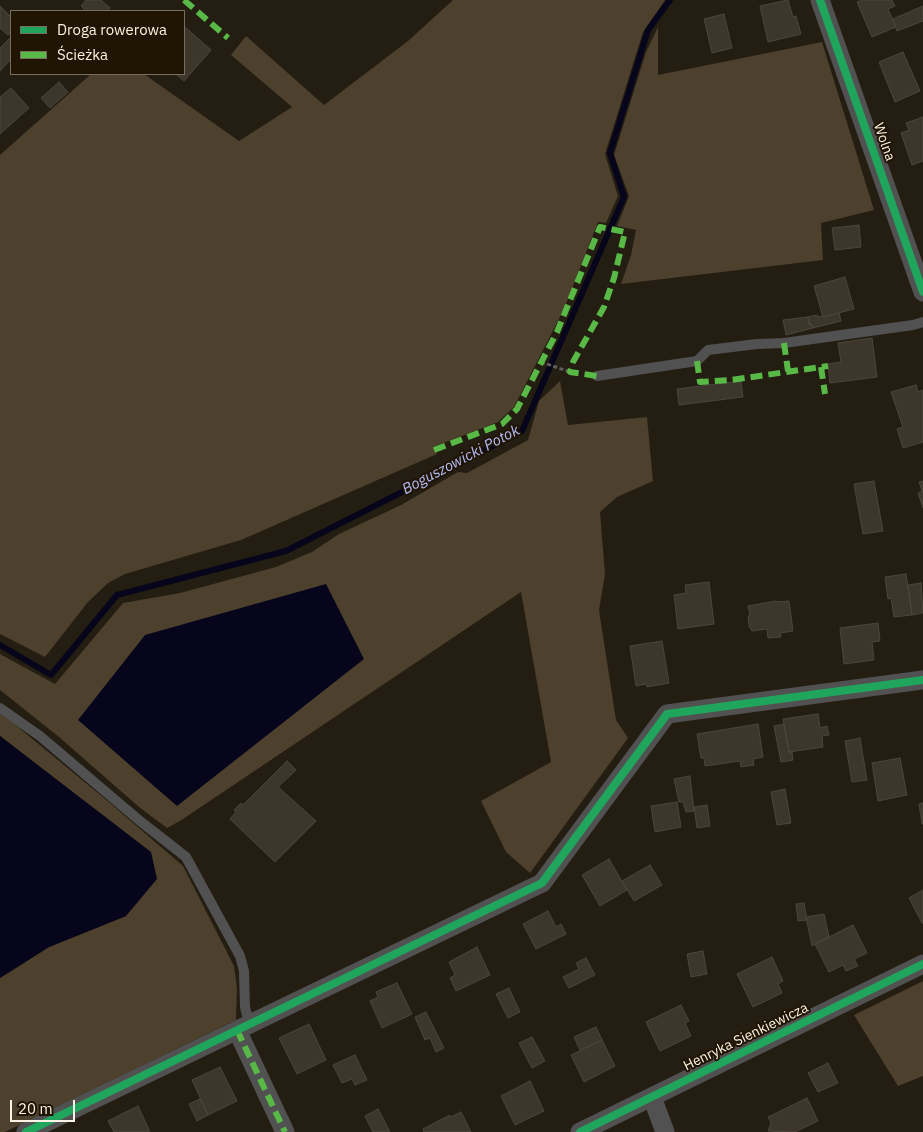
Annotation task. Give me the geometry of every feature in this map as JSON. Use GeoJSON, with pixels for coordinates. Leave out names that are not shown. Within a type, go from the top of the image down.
{"type":"FeatureCollection","features":[{"type":"Feature","properties":{"kind":"street","name":"Wolna"},"geometry":{"type":"LineString","coordinates":[[820,0],[922,286]]}},
{"type":"Feature","properties":{"kind":"street"},"geometry":{"type":"LineString","coordinates":[[26,1132],[542,883],[667,714],[923,680]]}},
{"type":"Feature","properties":{"kind":"street","name":"Henryka Sienkiewicza"},"geometry":{"type":"LineString","coordinates":[[580,1132],[923,964]]}},
{"type":"Feature","properties":{"kind":"street"},"geometry":{"type":"LineString","coordinates":[[243,1027],[285,1132]]}},
{"type":"Feature","properties":{"kind":"street"},"geometry":{"type":"LineString","coordinates":[[652,1097],[665,1132]]}},
{"type":"Feature","properties":{"kind":"lane"},"geometry":{"type":"LineString","coordinates":[[597,376],[697,361],[708,350],[784,343],[914,325],[923,322]]}},
{"type":"Feature","properties":{"kind":"lane"},"geometry":{"type":"LineString","coordinates":[[0,708],[40,736],[140,821],[186,857],[240,956],[244,972],[243,1027]]}},
{"type":"Feature","properties":{"kind":"path"},"geometry":{"type":"LineString","coordinates":[[541,362],[570,372]]}},
{"type":"Feature","properties":{"kind":"shaded area"},"geometry":{"type":"Polygon","coordinates":[[[453,0],[665,0],[643,32],[605,154],[618,196],[606,223],[598,222],[564,309],[514,407],[498,422],[433,447],[437,454],[241,540],[125,574],[108,583],[88,602],[45,657],[0,634],[0,155],[90,75],[145,75],[239,141],[292,107],[231,55],[246,36],[324,105],[408,41],[453,0]]]}},
{"type":"Feature","properties":{"kind":"shaded area"},"geometry":{"type":"Polygon","coordinates":[[[658,27],[658,75],[822,42],[874,210],[821,223],[823,260],[621,284],[631,255],[636,230],[617,226],[629,196],[614,155],[646,52],[658,27]]]}},
{"type":"Feature","properties":{"kind":"shaded area"},"geometry":{"type":"Polygon","coordinates":[[[560,381],[568,425],[647,417],[653,481],[617,497],[600,512],[605,574],[599,610],[616,720],[628,738],[530,873],[506,852],[481,801],[551,762],[521,592],[167,828],[139,807],[59,737],[0,690],[0,654],[55,684],[123,603],[180,593],[276,567],[312,552],[339,534],[401,505],[458,472],[467,473],[528,440],[539,401],[560,381]]]}},
{"type":"Feature","properties":{"kind":"shaded area"},"geometry":{"type":"Polygon","coordinates":[[[0,714],[110,803],[183,866],[234,966],[237,988],[236,1020],[5,1132],[0,1132],[0,978],[49,947],[126,916],[68,789],[0,736],[0,714]]]}},
{"type":"Feature","properties":{"kind":"shaded area"},"geometry":{"type":"Polygon","coordinates":[[[923,981],[923,1076],[898,1086],[854,1015],[923,981]]]}},
{"type":"Feature","properties":{"kind":"water"},"geometry":{"type":"Polygon","coordinates":[[[326,584],[364,659],[177,806],[78,720],[145,635],[326,584]]]}},
{"type":"Feature","properties":{"kind":"water"},"geometry":{"type":"Polygon","coordinates":[[[0,736],[151,852],[157,879],[126,916],[49,947],[0,978],[0,736]]]}},
{"type":"Feature","properties":{"kind":"building"},"geometry":{"type":"Polygon","coordinates":[[[86,0],[101,0],[110,8],[108,10],[85,10],[81,6],[86,0]]]}},
{"type":"Feature","properties":{"kind":"building"},"geometry":{"type":"Polygon","coordinates":[[[788,0],[793,17],[796,16],[801,34],[768,42],[760,6],[788,0]]]}},
{"type":"Feature","properties":{"kind":"building"},"geometry":{"type":"Polygon","coordinates":[[[862,0],[892,0],[895,6],[888,9],[896,27],[872,37],[857,2],[862,0]]]}},
{"type":"Feature","properties":{"kind":"building"},"geometry":{"type":"Polygon","coordinates":[[[0,6],[10,16],[10,33],[8,35],[0,28],[0,6]]]}},
{"type":"Feature","properties":{"kind":"building"},"geometry":{"type":"Polygon","coordinates":[[[923,6],[923,21],[897,31],[893,19],[923,6]]]}},
{"type":"Feature","properties":{"kind":"building"},"geometry":{"type":"Polygon","coordinates":[[[724,14],[732,48],[712,53],[704,19],[724,14]]]}},
{"type":"Feature","properties":{"kind":"building"},"geometry":{"type":"Polygon","coordinates":[[[185,27],[211,50],[184,81],[177,75],[185,75],[185,27]]]}},
{"type":"Feature","properties":{"kind":"building"},"geometry":{"type":"Polygon","coordinates":[[[10,38],[10,60],[0,71],[0,48],[10,38]]]}},
{"type":"Feature","properties":{"kind":"building"},"geometry":{"type":"Polygon","coordinates":[[[903,52],[920,91],[895,102],[879,62],[903,52]]]}},
{"type":"Feature","properties":{"kind":"building"},"geometry":{"type":"Polygon","coordinates":[[[59,82],[68,92],[50,108],[41,98],[59,82]]]}},
{"type":"Feature","properties":{"kind":"building"},"geometry":{"type":"Polygon","coordinates":[[[11,88],[29,108],[0,134],[0,97],[11,88]]]}},
{"type":"Feature","properties":{"kind":"building"},"geometry":{"type":"Polygon","coordinates":[[[923,117],[923,161],[912,165],[901,133],[909,130],[906,123],[923,117]]]}},
{"type":"Feature","properties":{"kind":"building"},"geometry":{"type":"Polygon","coordinates":[[[859,225],[861,247],[835,250],[832,228],[859,225]]]}},
{"type":"Feature","properties":{"kind":"building"},"geometry":{"type":"Polygon","coordinates":[[[845,277],[854,309],[823,317],[814,286],[845,277]]]}},
{"type":"Feature","properties":{"kind":"building"},"geometry":{"type":"Polygon","coordinates":[[[839,313],[841,321],[813,328],[809,324],[808,317],[817,315],[818,317],[823,317],[839,313]]]}},
{"type":"Feature","properties":{"kind":"building"},"geometry":{"type":"Polygon","coordinates":[[[808,317],[809,324],[813,328],[786,335],[783,320],[808,317]]]}},
{"type":"Feature","properties":{"kind":"building"},"geometry":{"type":"Polygon","coordinates":[[[872,338],[877,377],[830,383],[828,364],[841,362],[838,343],[872,338]]]}},
{"type":"Feature","properties":{"kind":"building"},"geometry":{"type":"Polygon","coordinates":[[[741,381],[743,397],[679,405],[677,389],[741,381]]]}},
{"type":"Feature","properties":{"kind":"building"},"geometry":{"type":"Polygon","coordinates":[[[916,385],[918,392],[923,390],[923,442],[903,448],[897,429],[903,427],[891,392],[916,385]]]}},
{"type":"Feature","properties":{"kind":"building"},"geometry":{"type":"Polygon","coordinates":[[[874,481],[883,531],[863,534],[854,484],[874,481]]]}},
{"type":"Feature","properties":{"kind":"building"},"geometry":{"type":"Polygon","coordinates":[[[923,481],[923,508],[918,493],[922,491],[919,482],[923,481]]]}},
{"type":"Feature","properties":{"kind":"building"},"geometry":{"type":"Polygon","coordinates":[[[906,574],[912,615],[894,617],[891,598],[888,599],[885,577],[906,574]]]}},
{"type":"Feature","properties":{"kind":"building"},"geometry":{"type":"Polygon","coordinates":[[[709,582],[714,624],[678,629],[674,595],[686,593],[685,585],[709,582]]]}},
{"type":"Feature","properties":{"kind":"building"},"geometry":{"type":"Polygon","coordinates":[[[921,583],[923,613],[912,615],[908,585],[921,583]]]}},
{"type":"Feature","properties":{"kind":"building"},"geometry":{"type":"Polygon","coordinates":[[[776,601],[789,601],[793,631],[780,633],[781,637],[768,638],[767,629],[752,631],[749,626],[748,617],[750,614],[748,606],[776,601]]]}},
{"type":"Feature","properties":{"kind":"building"},"geometry":{"type":"Polygon","coordinates":[[[878,623],[880,641],[872,642],[874,660],[844,664],[840,628],[878,623]]]}},
{"type":"Feature","properties":{"kind":"building"},"geometry":{"type":"Polygon","coordinates":[[[662,641],[669,683],[647,687],[646,684],[636,686],[630,646],[662,641]]]}},
{"type":"Feature","properties":{"kind":"building"},"geometry":{"type":"Polygon","coordinates":[[[818,714],[820,728],[827,726],[829,735],[822,736],[823,747],[789,752],[783,719],[818,714]]]}},
{"type":"Feature","properties":{"kind":"building"},"geometry":{"type":"Polygon","coordinates":[[[758,724],[763,757],[753,759],[754,765],[741,767],[740,761],[705,766],[704,758],[701,758],[697,734],[758,724]]]}},
{"type":"Feature","properties":{"kind":"building"},"geometry":{"type":"Polygon","coordinates":[[[784,724],[789,752],[792,752],[793,760],[781,762],[774,726],[784,724]]]}},
{"type":"Feature","properties":{"kind":"building"},"geometry":{"type":"Polygon","coordinates":[[[860,738],[867,780],[852,782],[845,741],[860,738]]]}},
{"type":"Feature","properties":{"kind":"building"},"geometry":{"type":"Polygon","coordinates":[[[900,758],[907,795],[878,801],[872,763],[900,758]]]}},
{"type":"Feature","properties":{"kind":"building"},"geometry":{"type":"Polygon","coordinates":[[[287,761],[296,770],[278,787],[316,821],[275,862],[230,819],[236,812],[234,810],[241,803],[243,805],[287,761]]]}},
{"type":"Feature","properties":{"kind":"building"},"geometry":{"type":"Polygon","coordinates":[[[690,776],[694,811],[686,812],[683,802],[679,802],[674,779],[690,776]]]}},
{"type":"Feature","properties":{"kind":"building"},"geometry":{"type":"Polygon","coordinates":[[[785,789],[791,823],[777,825],[771,792],[785,789]]]}},
{"type":"Feature","properties":{"kind":"building"},"geometry":{"type":"Polygon","coordinates":[[[677,802],[681,827],[655,832],[651,806],[677,802]]]}},
{"type":"Feature","properties":{"kind":"building"},"geometry":{"type":"Polygon","coordinates":[[[923,803],[923,824],[922,824],[919,804],[923,803]]]}},
{"type":"Feature","properties":{"kind":"building"},"geometry":{"type":"Polygon","coordinates":[[[707,805],[710,826],[697,828],[694,807],[707,805]]]}},
{"type":"Feature","properties":{"kind":"building"},"geometry":{"type":"Polygon","coordinates":[[[609,859],[627,890],[600,906],[582,875],[609,859]]]}},
{"type":"Feature","properties":{"kind":"building"},"geometry":{"type":"Polygon","coordinates":[[[650,865],[662,885],[634,901],[622,881],[650,865]]]}},
{"type":"Feature","properties":{"kind":"building"},"geometry":{"type":"Polygon","coordinates":[[[923,890],[923,923],[922,923],[909,898],[923,890]]]}},
{"type":"Feature","properties":{"kind":"building"},"geometry":{"type":"Polygon","coordinates":[[[804,903],[807,920],[798,921],[796,904],[804,903]]]}},
{"type":"Feature","properties":{"kind":"building"},"geometry":{"type":"Polygon","coordinates":[[[548,911],[556,927],[561,924],[566,934],[536,949],[523,924],[548,911]]]}},
{"type":"Feature","properties":{"kind":"building"},"geometry":{"type":"Polygon","coordinates":[[[824,914],[829,937],[812,946],[806,917],[824,914]]]}},
{"type":"Feature","properties":{"kind":"building"},"geometry":{"type":"Polygon","coordinates":[[[853,925],[867,953],[854,959],[858,966],[846,971],[843,965],[829,972],[815,944],[853,925]]]}},
{"type":"Feature","properties":{"kind":"building"},"geometry":{"type":"Polygon","coordinates":[[[477,947],[490,975],[456,991],[450,978],[455,975],[449,962],[477,947]]]}},
{"type":"Feature","properties":{"kind":"building"},"geometry":{"type":"Polygon","coordinates":[[[703,951],[707,974],[691,977],[687,954],[703,951]]]}},
{"type":"Feature","properties":{"kind":"building"},"geometry":{"type":"Polygon","coordinates":[[[772,957],[783,981],[778,984],[782,993],[753,1007],[737,974],[772,957]]]}},
{"type":"Feature","properties":{"kind":"building"},"geometry":{"type":"Polygon","coordinates":[[[586,958],[595,975],[569,988],[563,977],[579,969],[576,963],[586,958]]]}},
{"type":"Feature","properties":{"kind":"building"},"geometry":{"type":"Polygon","coordinates":[[[397,983],[412,1014],[382,1028],[370,1001],[378,997],[376,992],[397,983]]]}},
{"type":"Feature","properties":{"kind":"building"},"geometry":{"type":"Polygon","coordinates":[[[509,988],[520,1012],[508,1018],[496,994],[509,988]]]}},
{"type":"Feature","properties":{"kind":"building"},"geometry":{"type":"Polygon","coordinates":[[[681,1005],[689,1021],[685,1023],[691,1036],[660,1051],[646,1022],[681,1005]]]}},
{"type":"Feature","properties":{"kind":"building"},"geometry":{"type":"Polygon","coordinates":[[[426,1012],[444,1048],[436,1052],[430,1038],[425,1040],[415,1017],[426,1012]]]}},
{"type":"Feature","properties":{"kind":"building"},"geometry":{"type":"Polygon","coordinates":[[[309,1024],[326,1060],[297,1074],[279,1038],[309,1024]]]}},
{"type":"Feature","properties":{"kind":"building"},"geometry":{"type":"Polygon","coordinates":[[[596,1027],[602,1040],[580,1050],[574,1037],[596,1027]]]}},
{"type":"Feature","properties":{"kind":"building"},"geometry":{"type":"Polygon","coordinates":[[[532,1037],[545,1061],[532,1068],[519,1043],[532,1037]]]}},
{"type":"Feature","properties":{"kind":"building"},"geometry":{"type":"Polygon","coordinates":[[[602,1040],[615,1066],[584,1082],[571,1055],[602,1040]]]}},
{"type":"Feature","properties":{"kind":"building"},"geometry":{"type":"Polygon","coordinates":[[[355,1055],[367,1080],[355,1085],[352,1079],[342,1083],[333,1065],[355,1055]]]}},
{"type":"Feature","properties":{"kind":"building"},"geometry":{"type":"Polygon","coordinates":[[[828,1063],[838,1083],[818,1092],[808,1073],[828,1063]]]}},
{"type":"Feature","properties":{"kind":"building"},"geometry":{"type":"Polygon","coordinates":[[[220,1067],[237,1101],[208,1115],[192,1080],[220,1067]]]}},
{"type":"Feature","properties":{"kind":"building"},"geometry":{"type":"Polygon","coordinates":[[[530,1081],[544,1111],[515,1125],[501,1096],[530,1081]]]}},
{"type":"Feature","properties":{"kind":"building"},"geometry":{"type":"Polygon","coordinates":[[[807,1098],[818,1121],[795,1132],[768,1131],[771,1123],[768,1117],[807,1098]]]}},
{"type":"Feature","properties":{"kind":"building"},"geometry":{"type":"Polygon","coordinates":[[[200,1099],[208,1115],[197,1121],[189,1104],[200,1099]]]}},
{"type":"Feature","properties":{"kind":"building"},"geometry":{"type":"Polygon","coordinates":[[[138,1106],[150,1132],[114,1132],[108,1121],[138,1106]]]}},
{"type":"Feature","properties":{"kind":"building"},"geometry":{"type":"Polygon","coordinates":[[[378,1109],[390,1132],[373,1132],[365,1116],[378,1109]]]}},
{"type":"Feature","properties":{"kind":"building"},"geometry":{"type":"Polygon","coordinates":[[[461,1112],[471,1132],[424,1132],[423,1129],[450,1115],[451,1117],[461,1112]]]}},
{"type":"Feature","properties":{"kind":"waterway","name":"Boguszowicki Potok"},"geometry":{"type":"LineString","coordinates":[[0,645],[51,675],[117,595],[286,551],[522,431],[624,197],[610,153],[648,30],[670,0]]}},
{"type":"Feature","properties":{"kind":"marked path"},"geometry":{"type":"LineString","coordinates":[[184,0],[228,38]]}},
{"type":"Feature","properties":{"kind":"marked path"},"geometry":{"type":"LineString","coordinates":[[434,450],[502,424],[517,409],[557,332],[600,227],[625,232],[614,278],[604,307],[573,362],[570,372],[597,376]]}},
{"type":"Feature","properties":{"kind":"marked path"},"geometry":{"type":"LineString","coordinates":[[784,343],[788,371]]}},
{"type":"Feature","properties":{"kind":"marked path"},"geometry":{"type":"LineString","coordinates":[[697,361],[700,382],[731,380],[828,366]]}},
{"type":"Feature","properties":{"kind":"marked path"},"geometry":{"type":"LineString","coordinates":[[821,367],[825,394]]}},
{"type":"Feature","properties":{"kind":"marked path"},"geometry":{"type":"LineString","coordinates":[[237,1030],[285,1132]]}},
{"type":"Feature","properties":{"kind":"cycle path"},"geometry":{"type":"LineString","coordinates":[[820,0],[923,292]]}},
{"type":"Feature","properties":{"kind":"cycle path"},"geometry":{"type":"LineString","coordinates":[[26,1132],[542,883],[667,714],[923,680]]}},
{"type":"Feature","properties":{"kind":"cycle path"},"geometry":{"type":"LineString","coordinates":[[580,1132],[923,964]]}}]}
